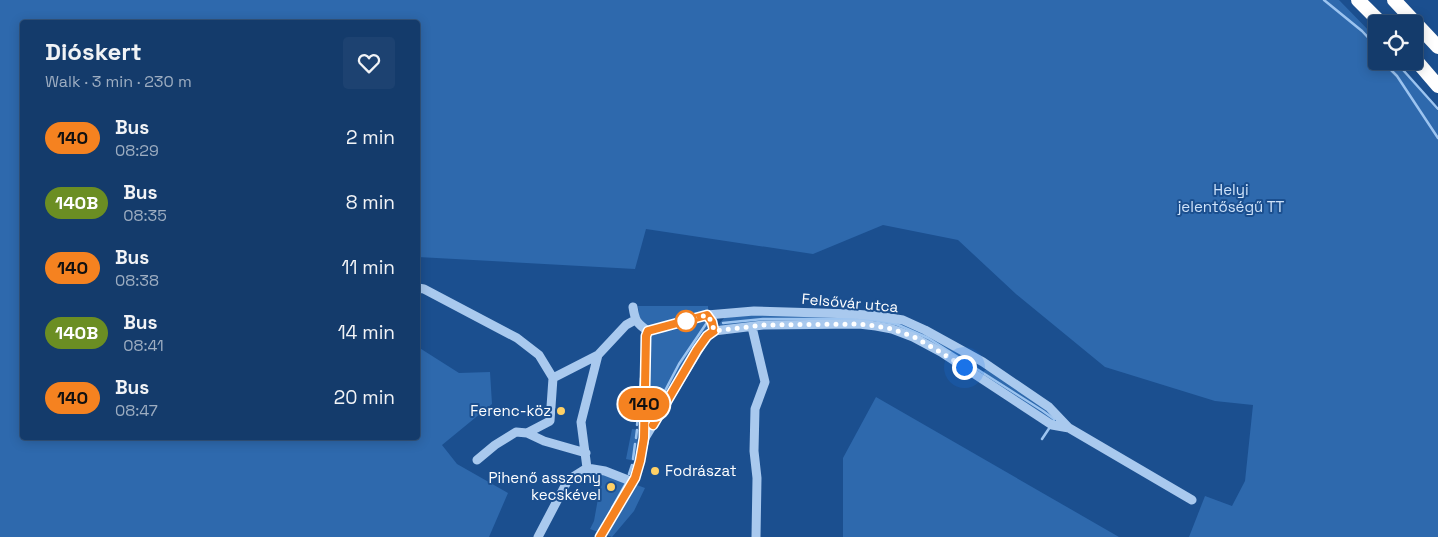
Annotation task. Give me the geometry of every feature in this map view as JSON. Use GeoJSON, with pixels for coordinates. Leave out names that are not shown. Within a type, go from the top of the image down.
{"type":"FeatureCollection","features":[{"type":"Feature","properties":{"kind":"highway"},"geometry":{"type":"LineString","coordinates":[[1358,0],[1373,15]]}},
{"type":"Feature","properties":{"kind":"highway"},"geometry":{"type":"LineString","coordinates":[[1394,0],[1438,47]]}},
{"type":"Feature","properties":{"kind":"highway"},"geometry":{"type":"LineString","coordinates":[[1423,68],[1438,86]]}},
{"type":"Feature","properties":{"kind":"street"},"geometry":{"type":"LineString","coordinates":[[420,289],[517,338],[539,355],[553,378],[550,421],[527,433]]}},
{"type":"Feature","properties":{"kind":"street"},"geometry":{"type":"LineString","coordinates":[[600,537],[632,482],[640,461],[644,438],[646,336],[648,331],[635,320],[633,307]]}},
{"type":"Feature","properties":{"kind":"street","name":"Felsővár utca"},"geometry":{"type":"LineString","coordinates":[[648,331],[754,311],[812,312],[877,316],[903,320],[983,362],[1049,407],[1069,428],[1192,500]]}},
{"type":"Feature","properties":{"kind":"street"},"geometry":{"type":"LineString","coordinates":[[553,378],[598,355],[626,325],[635,320]]}},
{"type":"Feature","properties":{"kind":"street"},"geometry":{"type":"LineString","coordinates":[[644,438],[707,336],[712,320]]}},
{"type":"Feature","properties":{"kind":"street","name":"Felsővár utca"},"geometry":{"type":"LineString","coordinates":[[712,320],[752,327],[764,325],[859,324],[892,329],[914,337],[940,352],[1052,425],[1069,428]]}},
{"type":"Feature","properties":{"kind":"street"},"geometry":{"type":"LineString","coordinates":[[752,327],[765,382],[755,409],[756,537]]}},
{"type":"Feature","properties":{"kind":"street"},"geometry":{"type":"LineString","coordinates":[[587,468],[582,422],[598,355]]}},
{"type":"Feature","properties":{"kind":"street"},"geometry":{"type":"LineString","coordinates":[[477,460],[495,445],[516,432],[527,433],[586,453]]}},
{"type":"Feature","properties":{"kind":"street"},"geometry":{"type":"LineString","coordinates":[[538,537],[568,480],[587,468],[605,471],[632,482]]}},
{"type":"Feature","properties":{"kind":"green space","name":"Helyi jelentőségű TT"},"geometry":{"type":"Polygon","coordinates":[[[0,0],[1339,0],[1368,30],[1368,70],[1403,70],[1438,111],[1438,537],[1189,537],[1205,496],[1232,506],[1245,481],[1253,405],[1215,401],[1105,367],[1016,294],[958,240],[883,225],[813,254],[646,229],[635,269],[420,257],[420,20],[20,20],[20,440],[420,440],[420,348],[459,373],[490,372],[492,404],[442,445],[457,464],[508,493],[489,537],[0,537],[0,0]]]}},
{"type":"Feature","properties":{"kind":"green space"},"geometry":{"type":"Polygon","coordinates":[[[638,306],[708,306],[708,311],[673,322],[645,325],[639,316],[638,306]]]}},
{"type":"Feature","properties":{"kind":"green space"},"geometry":{"type":"Polygon","coordinates":[[[753,315],[886,319],[912,327],[976,363],[978,368],[974,370],[895,328],[722,328],[719,324],[725,317],[753,315]]]}},
{"type":"Feature","properties":{"kind":"green space"},"geometry":{"type":"Polygon","coordinates":[[[703,319],[709,325],[649,426],[649,345],[652,335],[654,333],[679,329],[703,319]]]}},
{"type":"Feature","properties":{"kind":"green space"},"geometry":{"type":"Polygon","coordinates":[[[985,370],[989,370],[1053,415],[1057,421],[1056,423],[982,375],[985,370]]]}},
{"type":"Feature","properties":{"kind":"green space"},"geometry":{"type":"Polygon","coordinates":[[[876,397],[1119,537],[843,537],[843,458],[876,397]]]}},
{"type":"Feature","properties":{"kind":"green space"},"geometry":{"type":"Polygon","coordinates":[[[632,429],[639,430],[635,461],[626,459],[632,429]]]}},
{"type":"Feature","properties":{"kind":"green space"},"geometry":{"type":"Polygon","coordinates":[[[587,468],[622,480],[627,485],[598,532],[590,529],[594,521],[599,493],[587,468]]]}},
{"type":"Feature","properties":{"kind":"green space"},"geometry":{"type":"Polygon","coordinates":[[[637,485],[645,488],[634,511],[612,537],[607,535],[637,485]]]}},
{"type":"Feature","properties":{"kind":"waterway"},"geometry":{"type":"LineString","coordinates":[[1324,0],[1368,37]]}},
{"type":"Feature","properties":{"kind":"waterway"},"geometry":{"type":"LineString","coordinates":[[1391,70],[1397,76],[1438,138]]}},
{"type":"Feature","properties":{"kind":"waterway"},"geometry":{"type":"LineString","coordinates":[[1403,70],[1438,109]]}},
{"type":"Feature","properties":{"kind":"waterway"},"geometry":{"type":"LineString","coordinates":[[723,323],[763,319],[849,319],[873,320],[896,324],[928,338],[1043,411],[1054,419],[1053,423]]}},
{"type":"Feature","properties":{"kind":"waterway"},"geometry":{"type":"LineString","coordinates":[[656,408],[679,364],[706,324]]}},
{"type":"Feature","properties":{"kind":"waterway"},"geometry":{"type":"LineString","coordinates":[[640,393],[641,378]]}},
{"type":"Feature","properties":{"kind":"waterway"},"geometry":{"type":"LineString","coordinates":[[639,399],[639,406]]}},
{"type":"Feature","properties":{"kind":"waterway"},"geometry":{"type":"LineString","coordinates":[[637,425],[638,415]]}},
{"type":"Feature","properties":{"kind":"waterway"},"geometry":{"type":"LineString","coordinates":[[1042,439],[1050,427]]}},
{"type":"Feature","properties":{"kind":"waterway"},"geometry":{"type":"LineString","coordinates":[[636,438],[637,430]]}},
{"type":"Feature","properties":{"kind":"waterway"},"geometry":{"type":"LineString","coordinates":[[633,459],[635,444]]}},
{"type":"Feature","properties":{"kind":"waterway"},"geometry":{"type":"LineString","coordinates":[[629,474],[632,465]]}},
{"type":"Feature","properties":{"kind":"waterway"},"geometry":{"type":"LineString","coordinates":[[612,508],[626,483]]}},
{"type":"Feature","properties":{"kind":"bus line","name":"140"},"geometry":{"type":"LineString","coordinates":[[600,537],[635,478],[640,461],[644,438],[646,336],[648,331],[707,315],[711,319],[714,331],[707,336],[697,350],[653,425]]}},
{"type":"Feature","properties":{"kind":"place","name":"Ferenc-köz"},"geometry":{"type":"Point","coordinates":[561,411]}},
{"type":"Feature","properties":{"kind":"place","name":"Fodrászat"},"geometry":{"type":"Point","coordinates":[655,471]}},
{"type":"Feature","properties":{"kind":"place","name":"Pihenő asszony kecskével"},"geometry":{"type":"Point","coordinates":[611,487]}},
{"type":"Feature","properties":{"kind":"route"},"geometry":{"type":"LineString","coordinates":[[686,321],[707,315],[711,319],[714,331],[764,325],[859,324],[876,326],[892,329],[914,337],[964,367]]}}]}
